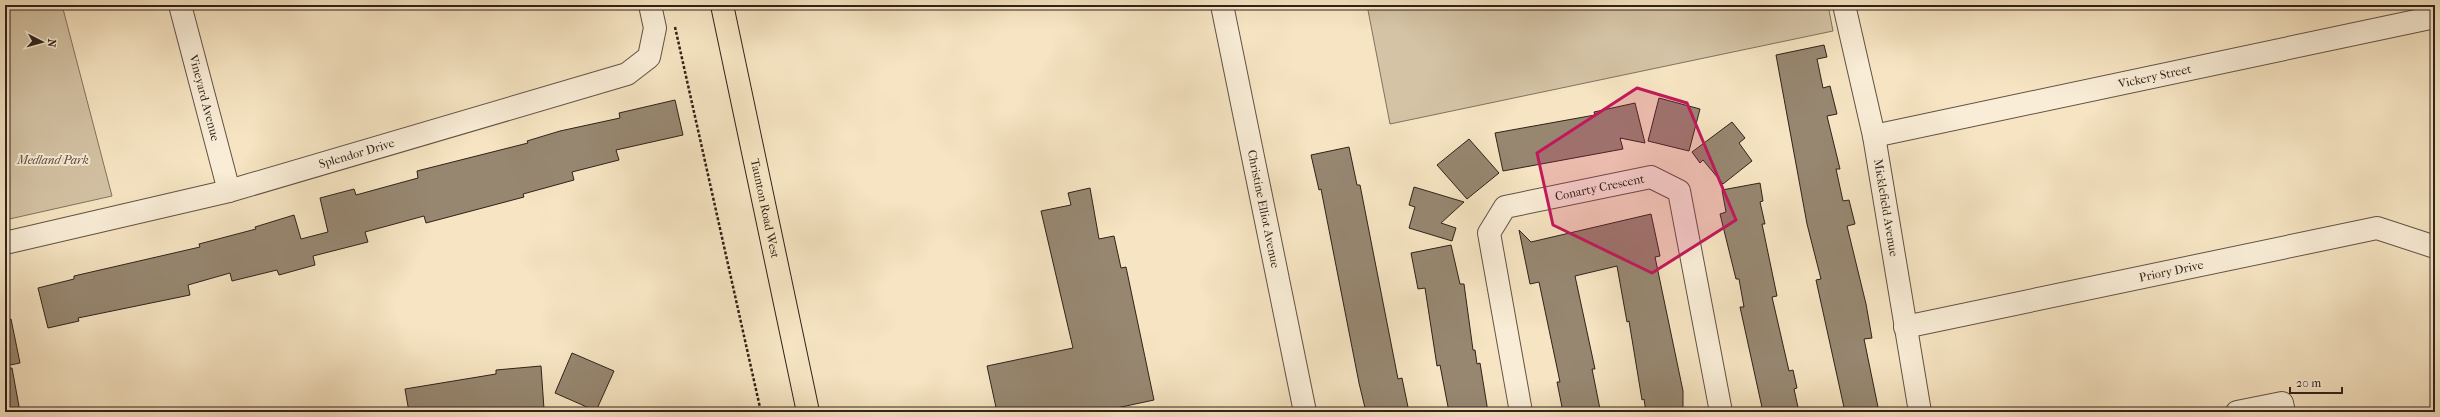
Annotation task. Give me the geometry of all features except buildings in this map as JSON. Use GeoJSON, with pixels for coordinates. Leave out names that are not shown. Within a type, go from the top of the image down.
{"type":"FeatureCollection","features":[{"type":"Feature","properties":{"kind":"main road","name":"Taunton Road West"},"geometry":{"type":"LineString","coordinates":[[722,5],[808,412]]}},
{"type":"Feature","properties":{"kind":"street","name":"Vineyard Avenue"},"geometry":{"type":"LineString","coordinates":[[180,5],[229,191]]}},
{"type":"Feature","properties":{"kind":"street","name":"Splendor Drive"},"geometry":{"type":"LineString","coordinates":[[5,243],[229,191],[627,74],[649,57],[655,28],[650,5]]}},
{"type":"Feature","properties":{"kind":"street","name":"Christine Elliot Avenue"},"geometry":{"type":"LineString","coordinates":[[1222,5],[1305,412]]}},
{"type":"Feature","properties":{"kind":"street","name":"Micklefield Avenue"},"geometry":{"type":"LineString","coordinates":[[1844,5],[1874,136],[1920,412]]}},
{"type":"Feature","properties":{"kind":"street","name":"Vickery Street"},"geometry":{"type":"LineString","coordinates":[[1874,136],[2435,17]]}},
{"type":"Feature","properties":{"kind":"street","name":"Conarty Crescent"},"geometry":{"type":"LineString","coordinates":[[1521,412],[1490,233],[1505,207],[1651,177],[1679,190],[1721,412]]}},
{"type":"Feature","properties":{"kind":"street","name":"Priory Drive"},"geometry":{"type":"LineString","coordinates":[[1905,327],[2377,228],[2435,247]]}},
{"type":"Feature","properties":{"kind":"street"},"geometry":{"type":"LineString","coordinates":[[2237,412],[2282,403],[2284,412]]}},
{"type":"Feature","properties":{"kind":"path"},"geometry":{"type":"LineString","coordinates":[[674,20],[761,412]]}},
{"type":"Feature","properties":{"kind":"highlighted area"},"geometry":{"type":"Polygon","coordinates":[[[1637,88],[1687,103],[1736,220],[1652,273],[1553,225],[1537,153],[1637,88]]]}},
{"type":"Feature","properties":{"kind":"green space","name":"Medland Park"},"geometry":{"type":"Polygon","coordinates":[[[5,5],[62,5],[112,196],[5,220],[5,5]]]}},
{"type":"Feature","properties":{"kind":"green space"},"geometry":{"type":"Polygon","coordinates":[[[1367,5],[1828,5],[1833,31],[1390,124],[1367,5]]]}}]}
